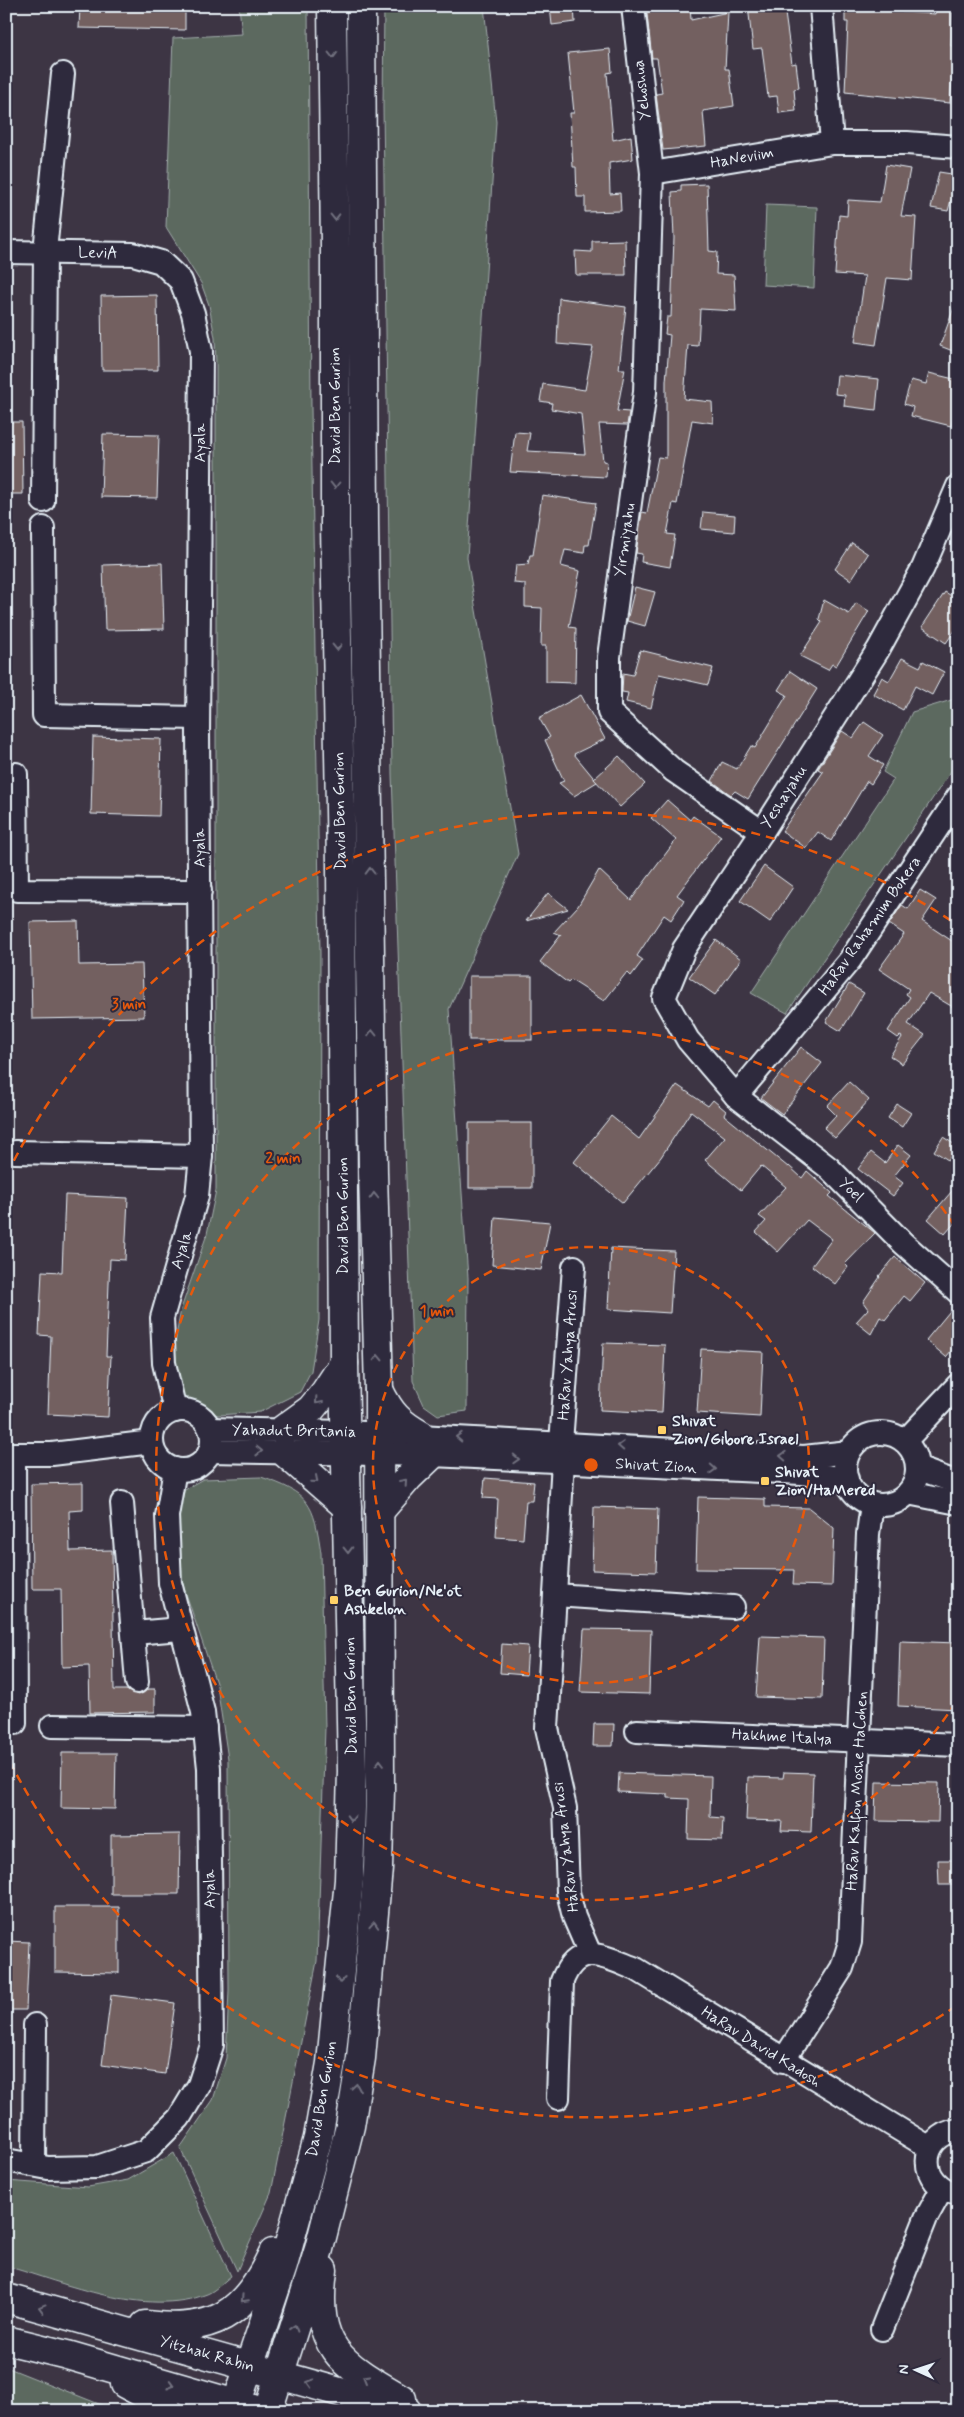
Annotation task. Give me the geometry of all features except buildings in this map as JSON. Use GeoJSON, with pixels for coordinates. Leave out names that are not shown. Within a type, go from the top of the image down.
{"type":"FeatureCollection","features":[{"type":"Feature","properties":{"kind":"main road","name":"David Ben Gurion"},"geometry":{"type":"LineString","coordinates":[[243,2408],[248,2365],[282,2266],[318,2138],[331,2063],[349,1880],[352,1771],[344,1363],[341,875],[335,525],[335,248],[332,6]]}},
{"type":"Feature","properties":{"kind":"main road","name":"David Ben Gurion"},"geometry":{"type":"LineString","coordinates":[[268,2411],[319,2249],[350,2126],[361,2058],[378,1868],[380,1789],[379,1390],[373,1174],[364,534],[361,6]]}},
{"type":"Feature","properties":{"kind":"main road"},"geometry":{"type":"LineString","coordinates":[[344,1363],[325,1392],[283,1441],[347,1507]]}},
{"type":"Feature","properties":{"kind":"main road"},"geometry":{"type":"LineString","coordinates":[[379,1390],[389,1411],[427,1445],[409,1477],[379,1512]]}},
{"type":"Feature","properties":{"kind":"main road"},"geometry":{"type":"LineString","coordinates":[[350,2126],[329,2224],[320,2297],[322,2321],[330,2343],[343,2360],[356,2372],[423,2411]]}},
{"type":"Feature","properties":{"kind":"main road"},"geometry":{"type":"LineString","coordinates":[[78,2318],[169,2328],[216,2320],[233,2310],[247,2299],[264,2272],[307,2179]]}},
{"type":"Feature","properties":{"kind":"main road","name":"Yitzhak Rabin"},"geometry":{"type":"LineString","coordinates":[[6,2298],[407,2411]]}},
{"type":"Feature","properties":{"kind":"main road"},"geometry":{"type":"LineString","coordinates":[[11,2341],[67,2355],[243,2408]]}},
{"type":"Feature","properties":{"kind":"main road"},"geometry":{"type":"LineString","coordinates":[[11,2341],[139,2390],[159,2402],[168,2411]]}},
{"type":"Feature","properties":{"kind":"street","name":"Yehoshua"},"geometry":{"type":"LineString","coordinates":[[633,6],[652,173]]}},
{"type":"Feature","properties":{"kind":"street"},"geometry":{"type":"LineString","coordinates":[[821,6],[832,143]]}},
{"type":"Feature","properties":{"kind":"street"},"geometry":{"type":"LineString","coordinates":[[43,500],[45,252],[64,74]]}},
{"type":"Feature","properties":{"kind":"street","name":"HaNeviim"},"geometry":{"type":"LineString","coordinates":[[652,173],[832,143],[907,143],[958,147]]}},
{"type":"Feature","properties":{"kind":"street","name":"Yirmiyahu"},"geometry":{"type":"LineString","coordinates":[[652,173],[645,392],[609,657],[609,712],[674,771],[762,832]]}},
{"type":"Feature","properties":{"kind":"street","name":"LeviA"},"geometry":{"type":"LineString","coordinates":[[6,252],[133,254],[161,262],[181,281]]}},
{"type":"Feature","properties":{"kind":"street","name":"Ayala"},"geometry":{"type":"LineString","coordinates":[[175,1411],[164,1363],[162,1318],[197,1196],[201,1156],[198,718],[200,351],[194,313],[181,281]]}},
{"type":"Feature","properties":{"kind":"street","name":"Yeshayahu"},"geometry":{"type":"LineString","coordinates":[[736,1096],[688,1040],[664,998],[684,949],[762,832],[882,642],[923,568],[958,486]]}},
{"type":"Feature","properties":{"kind":"street"},"geometry":{"type":"LineString","coordinates":[[43,528],[44,715],[198,718]]}},
{"type":"Feature","properties":{"kind":"street"},"geometry":{"type":"LineString","coordinates":[[16,774],[17,890],[200,891]]}},
{"type":"Feature","properties":{"kind":"street","name":"HaRav Rahamim Bokera"},"geometry":{"type":"LineString","coordinates":[[736,1096],[850,960],[958,797]]}},
{"type":"Feature","properties":{"kind":"street","name":"Yoel"},"geometry":{"type":"LineString","coordinates":[[736,1096],[828,1168],[902,1242],[958,1292]]}},
{"type":"Feature","properties":{"kind":"street"},"geometry":{"type":"LineString","coordinates":[[15,1152],[201,1156]]}},
{"type":"Feature","properties":{"kind":"street","name":"HaRav Yahya Arusi"},"geometry":{"type":"LineString","coordinates":[[574,1267],[547,1728],[565,1808],[568,1892],[574,1917],[590,1954]]}},
{"type":"Feature","properties":{"kind":"street"},"geometry":{"type":"LineString","coordinates":[[905,1442],[958,1385]]}},
{"type":"Feature","properties":{"kind":"street"},"geometry":{"type":"LineString","coordinates":[[175,1411],[196,1413],[202,1418],[210,1440],[204,1460],[196,1466],[187,1469],[176,1469],[160,1460],[152,1442],[157,1424],[163,1417],[175,1411]]}},
{"type":"Feature","properties":{"kind":"street"},"geometry":{"type":"LineString","coordinates":[[879,1433],[897,1436],[905,1442],[914,1454],[917,1468],[915,1482],[903,1498],[888,1505],[872,1504],[854,1492],[847,1480],[845,1466],[849,1452],[861,1439],[879,1433]]}},
{"type":"Feature","properties":{"kind":"street","name":"Yahadut Britania"},"geometry":{"type":"LineString","coordinates":[[210,1440],[379,1443]]}},
{"type":"Feature","properties":{"kind":"street"},"geometry":{"type":"LineString","coordinates":[[15,1723],[10,1454],[52,1454],[152,1442]]}},
{"type":"Feature","properties":{"kind":"street","name":"Shivat Zion"},"geometry":{"type":"LineString","coordinates":[[379,1443],[562,1452],[804,1457],[849,1452]]}},
{"type":"Feature","properties":{"kind":"street","name":"Shivat Zion"},"geometry":{"type":"LineString","coordinates":[[562,1452],[801,1473],[847,1480]]}},
{"type":"Feature","properties":{"kind":"street"},"geometry":{"type":"LineString","coordinates":[[917,1468],[958,1483]]}},
{"type":"Feature","properties":{"kind":"street","name":"Ayala"},"geometry":{"type":"LineString","coordinates":[[6,2160],[48,2168],[97,2167],[146,2151],[180,2118],[199,2085],[212,2045],[209,1768],[204,1712],[180,1629],[170,1583],[167,1551],[167,1516],[176,1469]]}},
{"type":"Feature","properties":{"kind":"street"},"geometry":{"type":"LineString","coordinates":[[908,1493],[958,1503]]}},
{"type":"Feature","properties":{"kind":"street"},"geometry":{"type":"LineString","coordinates":[[122,1503],[137,1682]]}},
{"type":"Feature","properties":{"kind":"street","name":"HaRav Kalfon Moshe HaCohen"},"geometry":{"type":"LineString","coordinates":[[783,2061],[842,1968],[850,1942],[868,1534],[872,1504]]}},
{"type":"Feature","properties":{"kind":"street"},"geometry":{"type":"LineString","coordinates":[[555,1595],[733,1606]]}},
{"type":"Feature","properties":{"kind":"street"},"geometry":{"type":"LineString","coordinates":[[134,1633],[180,1629]]}},
{"type":"Feature","properties":{"kind":"street"},"geometry":{"type":"LineString","coordinates":[[52,1726],[205,1728]]}},
{"type":"Feature","properties":{"kind":"street","name":"Hakhme Italya"},"geometry":{"type":"LineString","coordinates":[[637,1731],[958,1745]]}},
{"type":"Feature","properties":{"kind":"street"},"geometry":{"type":"LineString","coordinates":[[558,2098],[562,1981],[567,1968],[579,1957],[590,1954]]}},
{"type":"Feature","properties":{"kind":"street","name":"HaRav David Kadosh"},"geometry":{"type":"LineString","coordinates":[[590,1954],[606,1957],[636,1969],[783,2061],[930,2148]]}},
{"type":"Feature","properties":{"kind":"street"},"geometry":{"type":"LineString","coordinates":[[34,2165],[36,2026]]}},
{"type":"Feature","properties":{"kind":"street"},"geometry":{"type":"LineString","coordinates":[[882,2328],[926,2218],[950,2191],[935,2183],[929,2172],[927,2160],[930,2148],[937,2138],[949,2131],[958,2130]]}},
{"type":"Feature","properties":{"kind":"green space"},"geometry":{"type":"Polygon","coordinates":[[[239,6],[308,6],[311,408],[320,954],[319,1320],[311,1371],[300,1392],[260,1412],[218,1415],[184,1405],[175,1382],[174,1348],[181,1309],[207,1234],[216,1190],[215,338],[209,305],[201,283],[166,227],[173,38],[242,34],[239,6]]]}},
{"type":"Feature","properties":{"kind":"green space"},"geometry":{"type":"Polygon","coordinates":[[[384,6],[484,6],[496,122],[467,558],[518,854],[449,1009],[468,1278],[467,1411],[438,1415],[424,1405],[413,1381],[392,774],[383,107],[384,6]]]}},
{"type":"Feature","properties":{"kind":"green space"},"geometry":{"type":"Polygon","coordinates":[[[766,205],[817,207],[814,288],[763,285],[766,205]]]}},
{"type":"Feature","properties":{"kind":"green space"},"geometry":{"type":"Polygon","coordinates":[[[958,695],[958,761],[787,1013],[751,993],[894,779],[883,772],[912,712],[955,699],[958,695]]]}},
{"type":"Feature","properties":{"kind":"green space"},"geometry":{"type":"Polygon","coordinates":[[[261,1477],[290,1489],[299,1495],[312,1511],[315,1522],[321,1553],[325,1728],[317,1961],[271,2193],[237,2271],[180,2148],[213,2100],[226,2058],[229,1990],[228,1759],[217,1686],[179,1573],[177,1516],[185,1489],[203,1479],[261,1477]]]}},
{"type":"Feature","properties":{"kind":"green space"},"geometry":{"type":"Polygon","coordinates":[[[174,2153],[231,2276],[213,2291],[183,2300],[158,2302],[132,2300],[79,2289],[6,2266],[6,2181],[88,2187],[128,2180],[174,2153]]]}},
{"type":"Feature","properties":{"kind":"green space"},"geometry":{"type":"Polygon","coordinates":[[[6,2367],[104,2406],[111,2411],[17,2411],[6,2407],[6,2367]]]}},
{"type":"Feature","properties":{"kind":"place","name":"Shivat Zion/Gibore Israel"},"geometry":{"type":"Point","coordinates":[662,1430]}},
{"type":"Feature","properties":{"kind":"place","name":"Shivat Zion/HaMered"},"geometry":{"type":"Point","coordinates":[765,1481]}},
{"type":"Feature","properties":{"kind":"place","name":"Ben Gurion/Ne'ot Ashkelon"},"geometry":{"type":"Point","coordinates":[334,1600]}}]}
